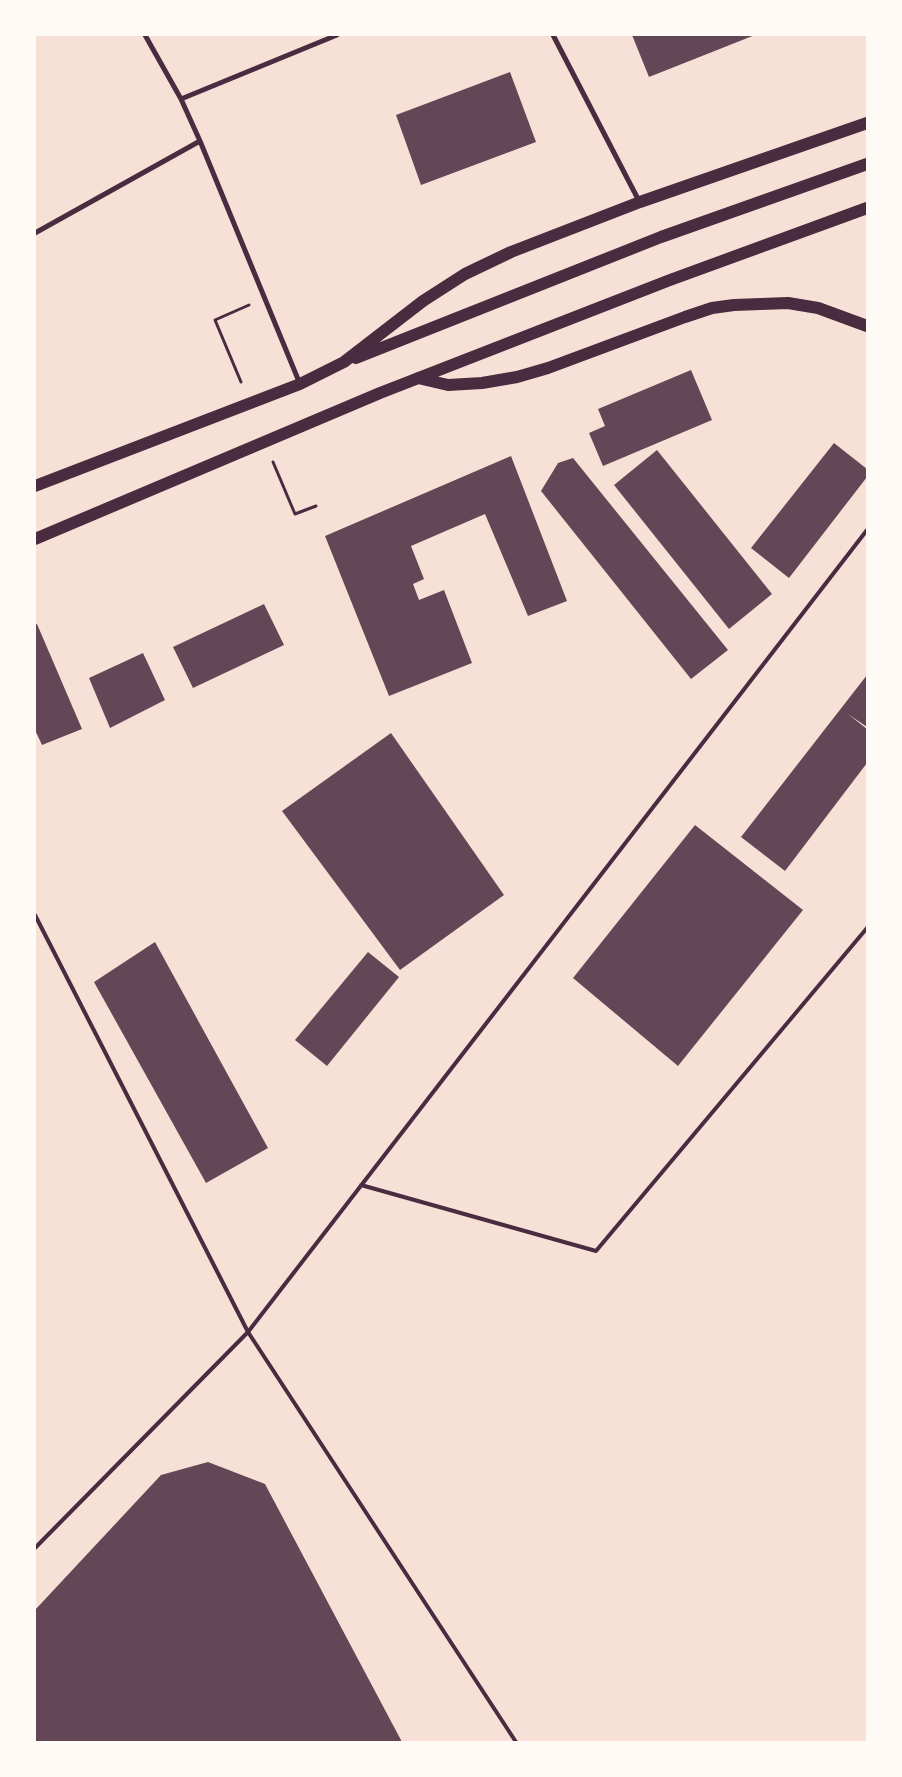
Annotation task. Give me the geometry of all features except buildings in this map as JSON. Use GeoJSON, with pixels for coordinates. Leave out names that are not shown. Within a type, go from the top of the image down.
{"type":"FeatureCollection","features":[{"type":"Feature","properties":{"kind":"main road"},"geometry":{"type":"LineString","coordinates":[[344,362],[423,301],[465,274],[510,252],[640,202],[867,123]]}},
{"type":"Feature","properties":{"kind":"main road"},"geometry":{"type":"LineString","coordinates":[[35,486],[300,384],[344,362],[661,237],[867,164]]}},
{"type":"Feature","properties":{"kind":"main road"},"geometry":{"type":"LineString","coordinates":[[35,539],[418,378],[670,280],[867,208]]}},
{"type":"Feature","properties":{"kind":"main road"},"geometry":{"type":"LineString","coordinates":[[418,378],[448,385],[482,383],[517,377],[548,368],[712,308],[734,305],[788,303],[843,316],[867,326]]}},
{"type":"Feature","properties":{"kind":"street"},"geometry":{"type":"LineString","coordinates":[[145,35],[181,99],[200,141],[300,384]]}},
{"type":"Feature","properties":{"kind":"street"},"geometry":{"type":"LineString","coordinates":[[181,99],[337,35]]}},
{"type":"Feature","properties":{"kind":"street"},"geometry":{"type":"LineString","coordinates":[[552,35],[640,202]]}},
{"type":"Feature","properties":{"kind":"street"},"geometry":{"type":"LineString","coordinates":[[35,233],[200,141]]}},
{"type":"Feature","properties":{"kind":"lane"},"geometry":{"type":"LineString","coordinates":[[35,1548],[248,1332],[867,530]]}},
{"type":"Feature","properties":{"kind":"lane"},"geometry":{"type":"LineString","coordinates":[[35,915],[248,1332],[516,1742]]}},
{"type":"Feature","properties":{"kind":"lane"},"geometry":{"type":"LineString","coordinates":[[362,1185],[596,1252],[867,928]]}}]}
